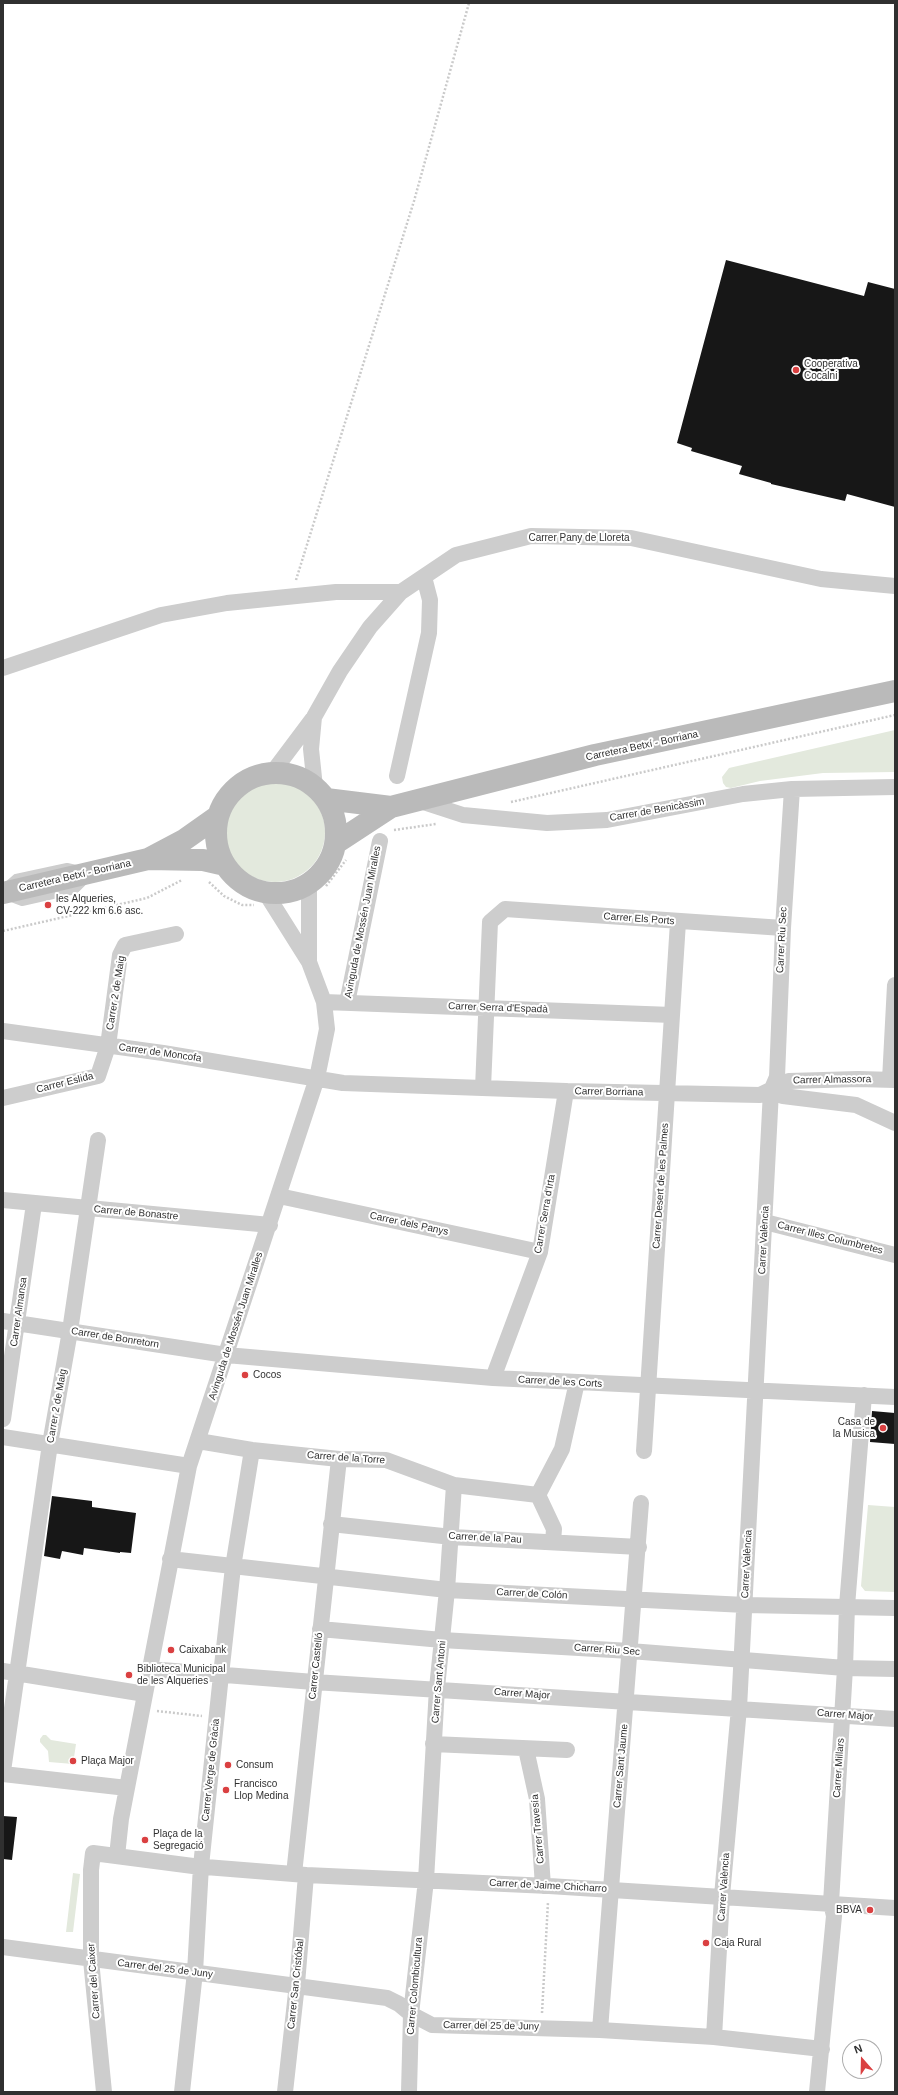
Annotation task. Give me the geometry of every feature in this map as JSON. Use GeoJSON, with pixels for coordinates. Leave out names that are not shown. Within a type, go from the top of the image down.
{"type":"FeatureCollection","features":[{"type":"Feature","properties":{"kind":"main road","name":"Carretera Betxí - Borriana"},"geometry":{"type":"LineString","coordinates":[[320,793],[391,807],[420,801],[595,755],[895,691]]}},
{"type":"Feature","properties":{"kind":"main road"},"geometry":{"type":"LineString","coordinates":[[272,773],[288,774],[302,778],[320,793],[333,812],[342,849],[330,859],[316,886],[280,893],[261,900],[225,865],[218,850],[216,838],[218,816],[226,799],[238,786],[255,777],[272,773]]}},
{"type":"Feature","properties":{"kind":"main road","name":"Carretera Betxí - Borriana"},"geometry":{"type":"LineString","coordinates":[[342,849],[391,807]]}},
{"type":"Feature","properties":{"kind":"main road","name":"Carretera Betxí - Borriana"},"geometry":{"type":"LineString","coordinates":[[148,859],[184,840],[218,816]]}},
{"type":"Feature","properties":{"kind":"main road","name":"Carretera Betxí - Borriana"},"geometry":{"type":"LineString","coordinates":[[3,892],[148,859],[203,860],[225,865]]}},
{"type":"Feature","properties":{"kind":"street","name":"Carrer Pany de Lloreta"},"geometry":{"type":"LineString","coordinates":[[272,773],[314,717],[340,671],[370,627],[401,592],[456,555],[532,536],[630,538],[821,579],[895,586]]}},
{"type":"Feature","properties":{"kind":"street"},"geometry":{"type":"LineString","coordinates":[[397,776],[430,633],[430,600],[424,577]]}},
{"type":"Feature","properties":{"kind":"street"},"geometry":{"type":"LineString","coordinates":[[3,668],[161,615],[227,603],[336,592],[401,592]]}},
{"type":"Feature","properties":{"kind":"street","name":"Carrer Pany de Lloreta"},"geometry":{"type":"LineString","coordinates":[[314,717],[311,749],[320,793]]}},
{"type":"Feature","properties":{"kind":"street","name":"Carrer de Benicàssim"},"geometry":{"type":"LineString","coordinates":[[420,801],[463,815],[547,823],[607,820],[743,794],[792,789],[895,787]]}},
{"type":"Feature","properties":{"kind":"street","name":"Carrer Riu Sec"},"geometry":{"type":"LineString","coordinates":[[771,1090],[777,1077],[783,928],[792,789]]}},
{"type":"Feature","properties":{"kind":"street","name":"Avinguda de Mossén Juan Miralles"},"geometry":{"type":"LineString","coordinates":[[347,1003],[384,836]]}},
{"type":"Feature","properties":{"kind":"street","name":"Avinguda de Mossén Juan Miralles"},"geometry":{"type":"LineString","coordinates":[[309,962],[316,886]]}},
{"type":"Feature","properties":{"kind":"street","name":"Avinguda de Mossén Juan Miralles"},"geometry":{"type":"LineString","coordinates":[[145,1694],[189,1466],[270,1225],[317,1078],[327,1029],[324,1002],[309,962],[261,900]]}},
{"type":"Feature","properties":{"kind":"street","name":"Carrer Els Ports"},"geometry":{"type":"LineString","coordinates":[[488,1007],[490,922],[505,909],[783,928]]}},
{"type":"Feature","properties":{"kind":"street","name":"Carrer Desert de les Palmes"},"geometry":{"type":"LineString","coordinates":[[644,1451],[678,922]]}},
{"type":"Feature","properties":{"kind":"street","name":"Carrer 2 de Maig"},"geometry":{"type":"LineString","coordinates":[[108,1046],[120,956],[125,945],[176,934]]}},
{"type":"Feature","properties":{"kind":"street"},"geometry":{"type":"LineString","coordinates":[[893,1080],[895,985]]}},
{"type":"Feature","properties":{"kind":"street","name":"Carrer Serra d'Espadà"},"geometry":{"type":"LineString","coordinates":[[324,1002],[672,1015]]}},
{"type":"Feature","properties":{"kind":"street"},"geometry":{"type":"LineString","coordinates":[[483,1088],[488,1007]]}},
{"type":"Feature","properties":{"kind":"street","name":"Carrer de Moncofa"},"geometry":{"type":"LineString","coordinates":[[3,1031],[317,1078]]}},
{"type":"Feature","properties":{"kind":"street","name":"Carrer Eslida"},"geometry":{"type":"LineString","coordinates":[[3,1098],[98,1076],[108,1046]]}},
{"type":"Feature","properties":{"kind":"street","name":"Carrer Borriana"},"geometry":{"type":"LineString","coordinates":[[317,1078],[343,1083],[566,1091],[760,1095],[771,1090]]}},
{"type":"Feature","properties":{"kind":"street"},"geometry":{"type":"LineString","coordinates":[[856,1105],[854,1091],[858,1079]]}},
{"type":"Feature","properties":{"kind":"street","name":"Carrer Almassora"},"geometry":{"type":"LineString","coordinates":[[771,1090],[789,1081],[858,1079],[893,1080]]}},
{"type":"Feature","properties":{"kind":"street"},"geometry":{"type":"LineString","coordinates":[[771,1090],[783,1096],[856,1105],[895,1123]]}},
{"type":"Feature","properties":{"kind":"street","name":"Carrer València"},"geometry":{"type":"LineString","coordinates":[[714,2037],[722,1896],[742,1660],[771,1090]]}},
{"type":"Feature","properties":{"kind":"street","name":"Carrer Serra d'Irta"},"geometry":{"type":"LineString","coordinates":[[493,1378],[540,1252],[566,1091]]}},
{"type":"Feature","properties":{"kind":"street","name":"Carrer 2 de Maig"},"geometry":{"type":"LineString","coordinates":[[10,1672],[70,1331],[98,1140]]}},
{"type":"Feature","properties":{"kind":"street","name":"Carrer dels Panys"},"geometry":{"type":"LineString","coordinates":[[279,1196],[540,1252]]}},
{"type":"Feature","properties":{"kind":"street","name":"Carrer de Bonastre"},"geometry":{"type":"LineString","coordinates":[[3,1200],[270,1225]]}},
{"type":"Feature","properties":{"kind":"street","name":"Carrer Almansa"},"geometry":{"type":"LineString","coordinates":[[3,1419],[10,1322],[34,1204]]}},
{"type":"Feature","properties":{"kind":"street","name":"Carrer Illes Columbretes"},"geometry":{"type":"LineString","coordinates":[[765,1222],[895,1255]]}},
{"type":"Feature","properties":{"kind":"street","name":"Carrer de Bonretorn"},"geometry":{"type":"LineString","coordinates":[[10,1322],[226,1355]]}},
{"type":"Feature","properties":{"kind":"street","name":"Carrer de les Corts"},"geometry":{"type":"LineString","coordinates":[[226,1355],[493,1378],[647,1386],[756,1389],[895,1397]]}},
{"type":"Feature","properties":{"kind":"street"},"geometry":{"type":"LineString","coordinates":[[553,1542],[554,1529],[538,1495],[562,1449],[577,1382]]}},
{"type":"Feature","properties":{"kind":"street","name":"Carrer Millars"},"geometry":{"type":"LineString","coordinates":[[817,2092],[834,1916],[830,1903],[843,1714],[847,1606],[864,1395]]}},
{"type":"Feature","properties":{"kind":"street"},"geometry":{"type":"LineString","coordinates":[[3,1437],[189,1466]]}},
{"type":"Feature","properties":{"kind":"street","name":"Carrer de la Torre"},"geometry":{"type":"LineString","coordinates":[[198,1441],[252,1450],[339,1459],[386,1460],[454,1485],[538,1495]]}},
{"type":"Feature","properties":{"kind":"street","name":"Carrer Verge de Gràcia"},"geometry":{"type":"LineString","coordinates":[[182,2092],[195,1972],[201,1866],[216,1717],[233,1567],[252,1450]]}},
{"type":"Feature","properties":{"kind":"street","name":"Carrer Castelló"},"geometry":{"type":"LineString","coordinates":[[300,1875],[314,1682],[339,1459]]}},
{"type":"Feature","properties":{"kind":"street","name":"Carrer Sant Antoni"},"geometry":{"type":"LineString","coordinates":[[426,1880],[437,1688],[448,1590],[454,1485]]}},
{"type":"Feature","properties":{"kind":"street","name":"Carrer Sant Jaume"},"geometry":{"type":"LineString","coordinates":[[600,2030],[610,1890],[639,1547],[641,1503]]}},
{"type":"Feature","properties":{"kind":"street","name":"Carrer de la Pau"},"geometry":{"type":"LineString","coordinates":[[331,1524],[452,1537],[639,1547]]}},
{"type":"Feature","properties":{"kind":"street","name":"Carrer de Colón"},"geometry":{"type":"LineString","coordinates":[[170,1559],[448,1590],[635,1598],[745,1605],[895,1608]]}},
{"type":"Feature","properties":{"kind":"street","name":"Carrer Riu Sec"},"geometry":{"type":"LineString","coordinates":[[320,1628],[442,1640],[630,1651],[845,1668],[895,1670]]}},
{"type":"Feature","properties":{"kind":"street","name":"Carrer Major"},"geometry":{"type":"LineString","coordinates":[[149,1669],[314,1682],[437,1688],[843,1714],[895,1719]]}},
{"type":"Feature","properties":{"kind":"street"},"geometry":{"type":"LineString","coordinates":[[3,1771],[10,1672],[145,1694],[121,1819],[117,1856],[201,1866]]}},
{"type":"Feature","properties":{"kind":"street"},"geometry":{"type":"LineString","coordinates":[[434,1744],[567,1750]]}},
{"type":"Feature","properties":{"kind":"street","name":"Carrer Travesía"},"geometry":{"type":"LineString","coordinates":[[526,1749],[537,1799],[546,1886]]}},
{"type":"Feature","properties":{"kind":"street"},"geometry":{"type":"LineString","coordinates":[[3,1774],[127,1788]]}},
{"type":"Feature","properties":{"kind":"street","name":"Carrer del Caixer"},"geometry":{"type":"LineString","coordinates":[[104,2092],[91,1960],[91,1870],[93,1853],[117,1856]]}},
{"type":"Feature","properties":{"kind":"street","name":"Carrer de Jaime Chicharro"},"geometry":{"type":"LineString","coordinates":[[201,1866],[300,1875],[546,1886],[895,1908]]}},
{"type":"Feature","properties":{"kind":"street","name":"Carrer San Cristóbal"},"geometry":{"type":"LineString","coordinates":[[284,2092],[297,1984],[300,1875]]}},
{"type":"Feature","properties":{"kind":"street","name":"Carrer Colombicultura"},"geometry":{"type":"LineString","coordinates":[[408,2092],[411,2014],[426,1880]]}},
{"type":"Feature","properties":{"kind":"street","name":"Carrer del 25 de Juny"},"geometry":{"type":"LineString","coordinates":[[3,1947],[91,1960],[297,1984],[387,1998],[399,2004],[411,2014],[432,2025],[541,2027],[714,2037],[822,2049]]}},
{"type":"Feature","properties":{"kind":"path"},"geometry":{"type":"LineString","coordinates":[[290,597],[414,201],[469,3]]}},
{"type":"Feature","properties":{"kind":"path"},"geometry":{"type":"LineString","coordinates":[[502,819],[506,804],[895,715]]}},
{"type":"Feature","properties":{"kind":"path"},"geometry":{"type":"LineString","coordinates":[[384,836],[438,824]]}},
{"type":"Feature","properties":{"kind":"path"},"geometry":{"type":"LineString","coordinates":[[316,886],[338,871],[342,849]]}},
{"type":"Feature","properties":{"kind":"path"},"geometry":{"type":"LineString","coordinates":[[3,931],[147,898],[188,877]]}},
{"type":"Feature","properties":{"kind":"path"},"geometry":{"type":"LineString","coordinates":[[203,879],[209,882],[224,896],[242,905],[254,905],[261,900]]}},
{"type":"Feature","properties":{"kind":"path"},"geometry":{"type":"LineString","coordinates":[[151,1711],[216,1717]]}},
{"type":"Feature","properties":{"kind":"path"},"geometry":{"type":"LineString","coordinates":[[541,2027],[546,1886]]}},
{"type":"Feature","properties":{"kind":"shaded area"},"geometry":{"type":"Polygon","coordinates":[[[895,730],[895,772],[823,773],[760,781],[731,788],[726,787],[723,783],[722,777],[729,768],[895,730]]]}},
{"type":"Feature","properties":{"kind":"shaded area"},"geometry":{"type":"Polygon","coordinates":[[[275,782],[294,785],[311,796],[322,813],[325,832],[322,851],[311,868],[294,879],[275,882],[256,879],[239,868],[228,851],[225,832],[228,813],[239,796],[256,785],[275,782]]]}},
{"type":"Feature","properties":{"kind":"shaded area"},"geometry":{"type":"Polygon","coordinates":[[[868,1505],[895,1507],[895,1592],[865,1591],[861,1586],[868,1505]]]}},
{"type":"Feature","properties":{"kind":"shaded area"},"geometry":{"type":"Polygon","coordinates":[[[43,1735],[46,1735],[51,1740],[76,1744],[73,1764],[49,1762],[48,1751],[40,1742],[43,1735]]]}},
{"type":"Feature","properties":{"kind":"shaded area"},"geometry":{"type":"Polygon","coordinates":[[[73,1873],[80,1874],[73,1932],[66,1932],[73,1873]]]}},
{"type":"Feature","properties":{"kind":"building","name":"Cooperativa Cocalni"},"geometry":{"type":"Polygon","coordinates":[[[726,260],[864,296],[868,282],[895,289],[895,507],[847,494],[845,501],[771,484],[739,474],[742,466],[691,451],[692,448],[677,443],[726,260]]]}},
{"type":"Feature","properties":{"kind":"building","name":"Casa de la Musica"},"geometry":{"type":"Polygon","coordinates":[[[872,1411],[895,1413],[895,1444],[870,1442],[872,1411]]]}},
{"type":"Feature","properties":{"kind":"building"},"geometry":{"type":"Polygon","coordinates":[[[52,1496],[92,1501],[92,1507],[136,1513],[131,1553],[84,1548],[83,1555],[62,1551],[60,1559],[44,1556],[52,1496]]]}},
{"type":"Feature","properties":{"kind":"building"},"geometry":{"type":"Polygon","coordinates":[[[3,1816],[17,1817],[12,1860],[3,1859],[3,1816]]]}},
{"type":"Feature","properties":{"kind":"place","name":"Cooperativa Cocalni"},"geometry":{"type":"Point","coordinates":[796,370]}},
{"type":"Feature","properties":{"kind":"place","name":"les Alqueries, CV-222 km 6.6 asc."},"geometry":{"type":"Point","coordinates":[48,905]}},
{"type":"Feature","properties":{"kind":"place","name":"Cocos"},"geometry":{"type":"Point","coordinates":[245,1375]}},
{"type":"Feature","properties":{"kind":"place","name":"Casa de la Musica"},"geometry":{"type":"Point","coordinates":[883,1428]}},
{"type":"Feature","properties":{"kind":"place","name":"Caixabank"},"geometry":{"type":"Point","coordinates":[171,1650]}},
{"type":"Feature","properties":{"kind":"place","name":"Biblioteca Municipal de les Alqueries"},"geometry":{"type":"Point","coordinates":[129,1675]}},
{"type":"Feature","properties":{"kind":"place","name":"Plaça Major"},"geometry":{"type":"Point","coordinates":[73,1761]}},
{"type":"Feature","properties":{"kind":"place","name":"Consum"},"geometry":{"type":"Point","coordinates":[228,1765]}},
{"type":"Feature","properties":{"kind":"place","name":"Francisco Llop Medina"},"geometry":{"type":"Point","coordinates":[226,1790]}},
{"type":"Feature","properties":{"kind":"place","name":"Plaça de la Segregació"},"geometry":{"type":"Point","coordinates":[145,1840]}},
{"type":"Feature","properties":{"kind":"place","name":"BBVA"},"geometry":{"type":"Point","coordinates":[870,1910]}},
{"type":"Feature","properties":{"kind":"place","name":"Caja Rural"},"geometry":{"type":"Point","coordinates":[706,1943]}}]}
